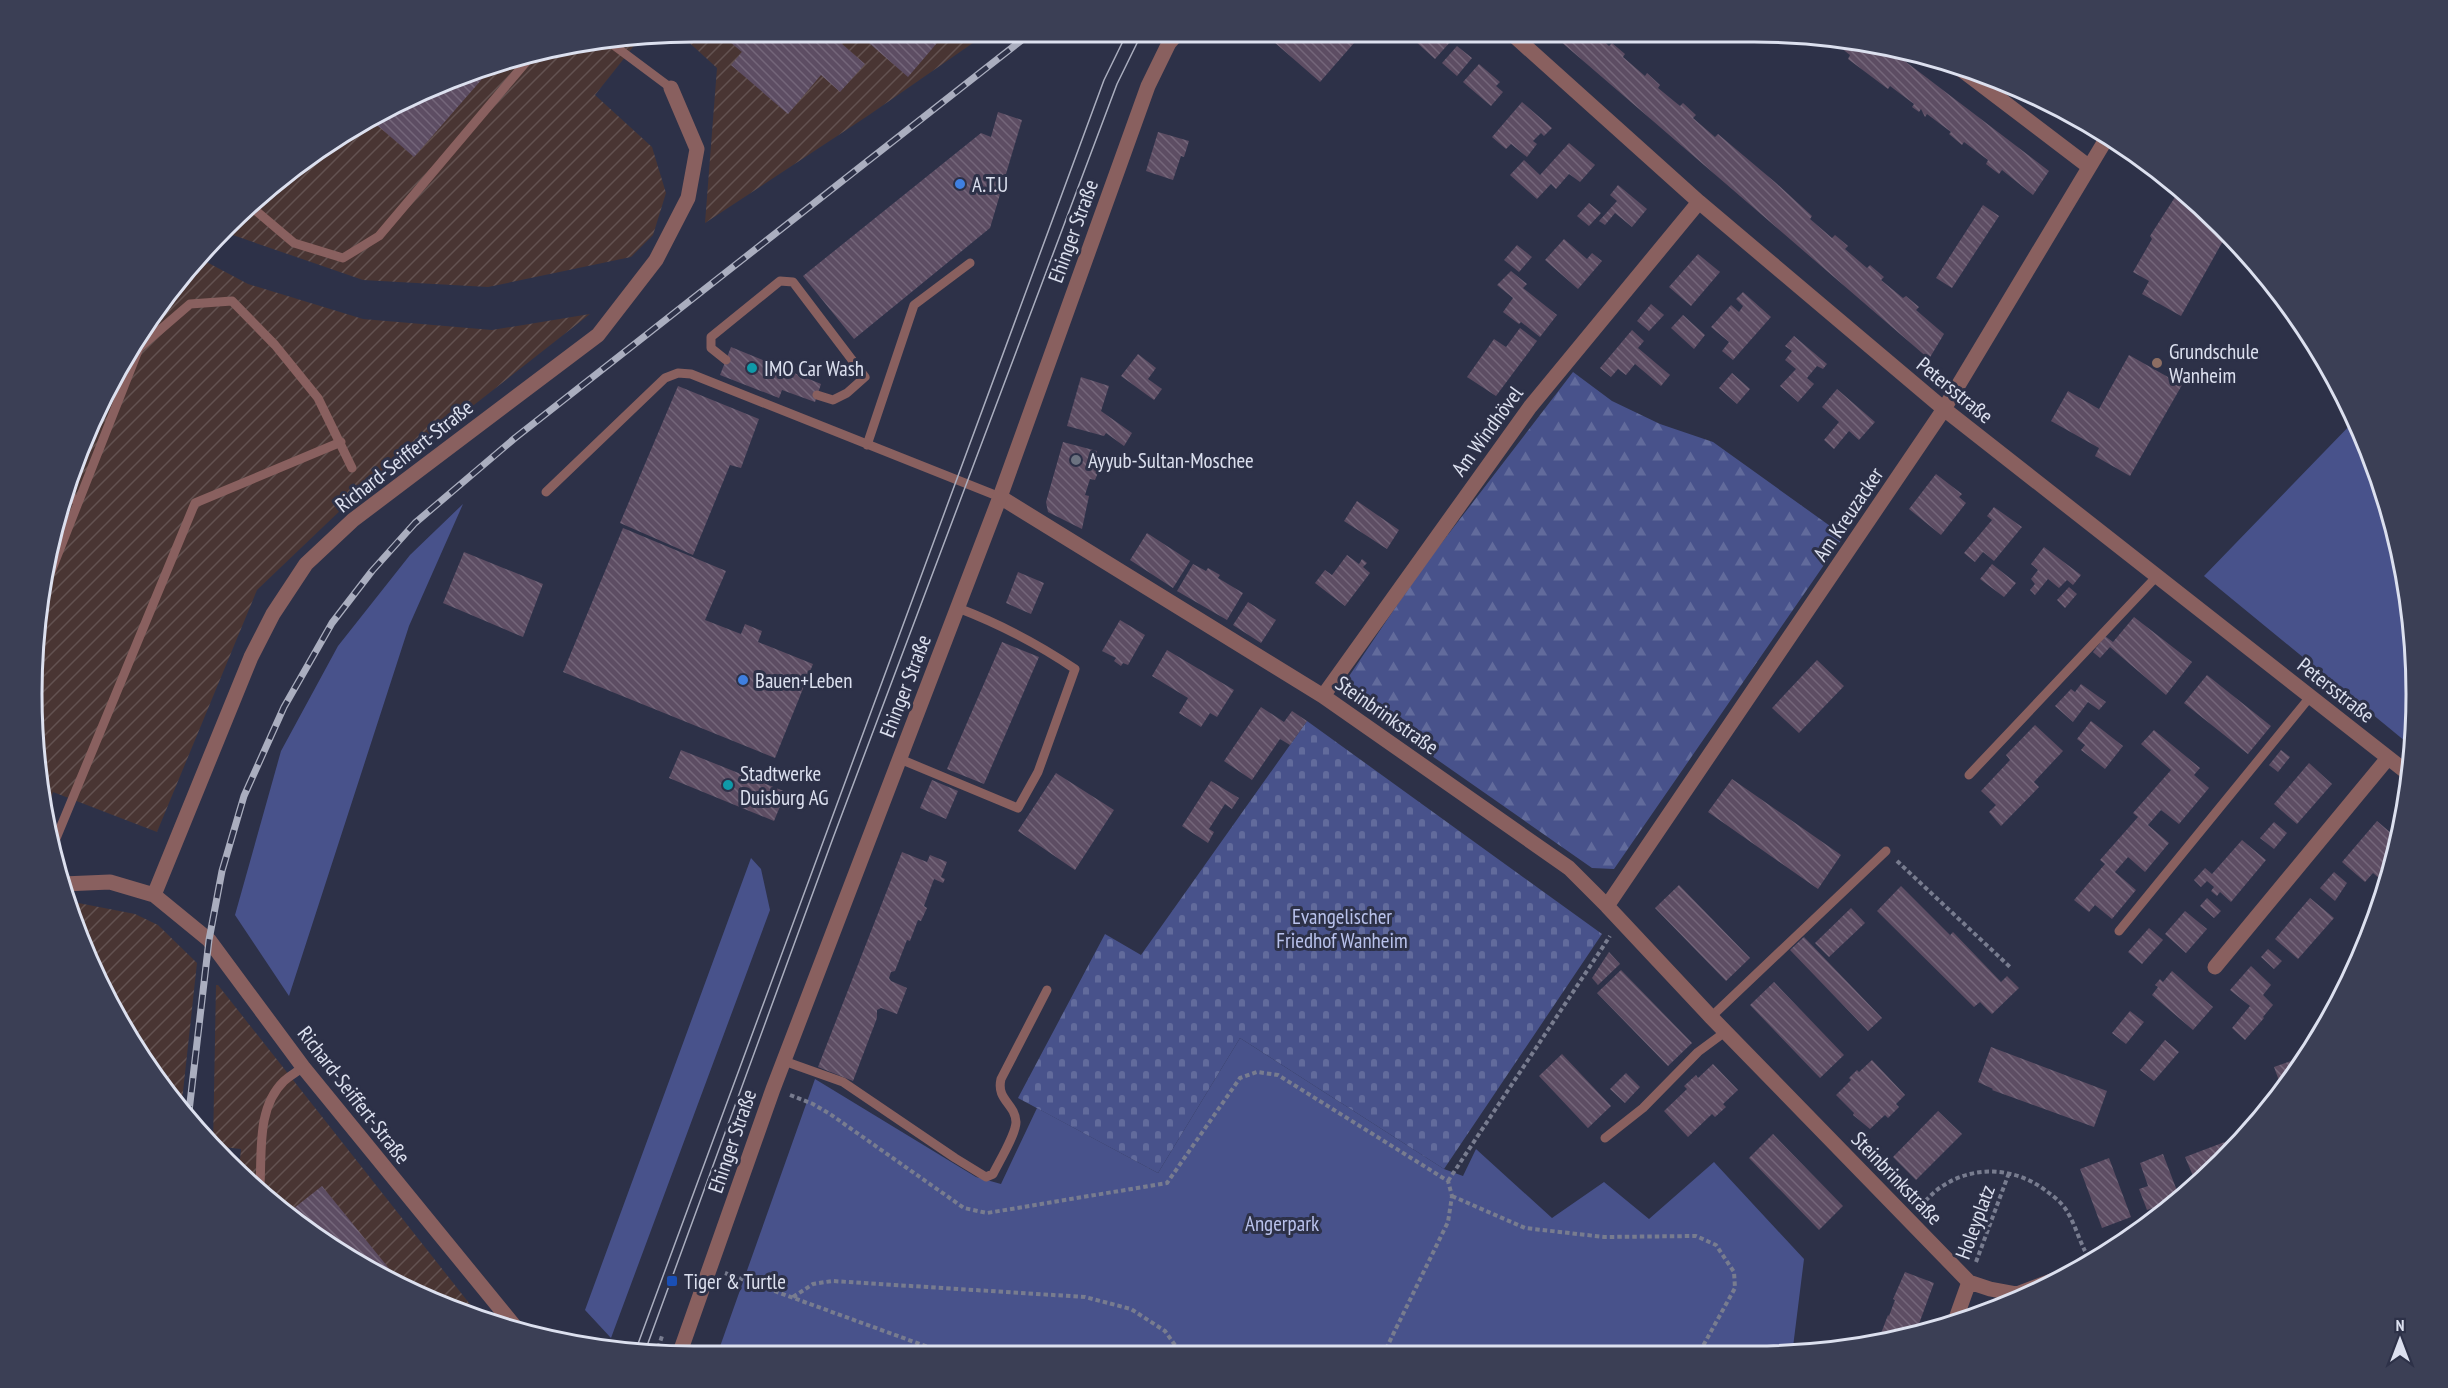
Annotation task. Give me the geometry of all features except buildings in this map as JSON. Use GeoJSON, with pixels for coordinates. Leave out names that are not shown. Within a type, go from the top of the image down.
{"type":"FeatureCollection","features":[{"type":"Feature","properties":{"kind":"street","name":"Ehinger Straße"},"geometry":{"type":"LineString","coordinates":[[682,1346],[783,1061],[1000,497],[1148,86],[1170,42]]}},
{"type":"Feature","properties":{"kind":"street","name":"Petersstraße"},"geometry":{"type":"LineString","coordinates":[[1521,42],[1699,202],[1944,409],[2401,768]]}},
{"type":"Feature","properties":{"kind":"street"},"geometry":{"type":"LineString","coordinates":[[1978,82],[2088,166]]}},
{"type":"Feature","properties":{"kind":"street","name":"Richard-Seiffert-Straße"},"geometry":{"type":"LineString","coordinates":[[154,895],[251,657],[273,614],[306,564],[353,520],[598,335],[656,260],[688,198],[697,149],[671,88]]}},
{"type":"Feature","properties":{"kind":"street","name":"Am Kreuzacker"},"geometry":{"type":"LineString","coordinates":[[1607,906],[1944,409],[2103,144]]}},
{"type":"Feature","properties":{"kind":"street","name":"Am Windhövel"},"geometry":{"type":"LineString","coordinates":[[1323,696],[1530,407],[1699,202]]}},
{"type":"Feature","properties":{"kind":"street","name":"Steinbrinkstraße"},"geometry":{"type":"LineString","coordinates":[[1000,497],[1323,696],[1569,868],[1969,1282],[2011,1293]]}},
{"type":"Feature","properties":{"kind":"street"},"geometry":{"type":"LineString","coordinates":[[2215,967],[2388,758]]}},
{"type":"Feature","properties":{"kind":"street","name":"Richard-Seiffert-Straße"},"geometry":{"type":"LineString","coordinates":[[71,884],[110,882],[154,895],[209,940],[303,1067],[508,1319]]}},
{"type":"Feature","properties":{"kind":"street"},"geometry":{"type":"LineString","coordinates":[[1958,1313],[1969,1282]]}},
{"type":"Feature","properties":{"kind":"lane"},"geometry":{"type":"LineString","coordinates":[[616,47],[671,88]]}},
{"type":"Feature","properties":{"kind":"lane"},"geometry":{"type":"LineString","coordinates":[[256,211],[294,243],[343,258],[379,236],[524,64]]}},
{"type":"Feature","properties":{"kind":"lane"},"geometry":{"type":"LineString","coordinates":[[867,446],[914,305],[970,263]]}},
{"type":"Feature","properties":{"kind":"lane"},"geometry":{"type":"LineString","coordinates":[[726,360],[711,348],[711,337],[780,281],[793,282],[865,377],[847,393],[833,400],[817,395]]}},
{"type":"Feature","properties":{"kind":"lane"},"geometry":{"type":"LineString","coordinates":[[151,334],[190,304],[232,301],[275,345],[318,398],[352,468]]}},
{"type":"Feature","properties":{"kind":"lane"},"geometry":{"type":"LineString","coordinates":[[546,492],[665,378],[678,373],[691,374],[867,446],[1000,497]]}},
{"type":"Feature","properties":{"kind":"lane"},"geometry":{"type":"LineString","coordinates":[[58,555],[124,377]]}},
{"type":"Feature","properties":{"kind":"lane"},"geometry":{"type":"LineString","coordinates":[[58,834],[195,503],[341,442]]}},
{"type":"Feature","properties":{"kind":"lane"},"geometry":{"type":"LineString","coordinates":[[73,498],[78,503]]}},
{"type":"Feature","properties":{"kind":"lane"},"geometry":{"type":"LineString","coordinates":[[1969,775],[2157,576]]}},
{"type":"Feature","properties":{"kind":"lane"},"geometry":{"type":"LineString","coordinates":[[900,759],[1018,808],[1038,772],[1075,669],[1030,641],[989,620],[958,608]]}},
{"type":"Feature","properties":{"kind":"lane"},"geometry":{"type":"LineString","coordinates":[[2119,931],[2310,697]]}},
{"type":"Feature","properties":{"kind":"lane"},"geometry":{"type":"LineString","coordinates":[[1711,1017],[1886,851]]}},
{"type":"Feature","properties":{"kind":"lane"},"geometry":{"type":"LineString","coordinates":[[783,1061],[843,1083],[986,1177],[993,1174],[1016,1125],[1014,1110],[1005,1102],[999,1088],[1001,1079],[1047,990]]}},
{"type":"Feature","properties":{"kind":"lane"},"geometry":{"type":"LineString","coordinates":[[1605,1138],[1643,1108],[1698,1052],[1725,1032]]}},
{"type":"Feature","properties":{"kind":"lane"},"geometry":{"type":"LineString","coordinates":[[260,1181],[265,1112],[272,1096],[284,1081],[303,1067]]}},
{"type":"Feature","properties":{"kind":"path"},"geometry":{"type":"LineString","coordinates":[[1886,851],[2010,967]]}},
{"type":"Feature","properties":{"kind":"path"},"geometry":{"type":"LineString","coordinates":[[1448,1181],[1621,920]]}},
{"type":"Feature","properties":{"kind":"path"},"geometry":{"type":"LineString","coordinates":[[773,1089],[813,1104],[964,1208],[987,1213],[1167,1183],[1240,1078],[1257,1072],[1278,1075],[1448,1181],[1452,1196],[1448,1222],[1387,1346]]}},
{"type":"Feature","properties":{"kind":"path","name":"Holeyplatz"},"geometry":{"type":"LineString","coordinates":[[1906,1219],[1940,1188],[1957,1178],[1975,1172],[2009,1173],[2031,1181],[2055,1197],[2067,1211],[2083,1257]]}},
{"type":"Feature","properties":{"kind":"path","name":"Holeyplatz"},"geometry":{"type":"LineString","coordinates":[[1969,1282],[2009,1173]]}},
{"type":"Feature","properties":{"kind":"path"},"geometry":{"type":"LineString","coordinates":[[1452,1196],[1525,1228],[1604,1237],[1696,1236],[1716,1245],[1734,1272],[1736,1288],[1703,1346]]}},
{"type":"Feature","properties":{"kind":"path"},"geometry":{"type":"LineString","coordinates":[[710,1267],[926,1346]]}},
{"type":"Feature","properties":{"kind":"path"},"geometry":{"type":"LineString","coordinates":[[793,1297],[813,1284],[832,1281],[1085,1297],[1131,1309],[1165,1331],[1176,1346]]}},
{"type":"Feature","properties":{"kind":"path"},"geometry":{"type":"LineString","coordinates":[[660,1345],[663,1336]]}},
{"type":"Feature","properties":{"kind":"shaded area"},"geometry":{"type":"Polygon","coordinates":[[[689,42],[974,42],[869,115],[705,223],[717,68],[689,42]]]}},
{"type":"Feature","properties":{"kind":"shaded area"},"geometry":{"type":"Polygon","coordinates":[[[635,45],[595,95],[652,147],[666,193],[653,235],[631,257],[488,287],[363,280],[231,235],[297,177],[368,129],[406,109],[444,92],[525,64],[635,45]]]}},
{"type":"Feature","properties":{"kind":"shaded area"},"geometry":{"type":"Polygon","coordinates":[[[206,262],[248,284],[363,319],[492,330],[590,314],[345,506],[257,590],[157,832],[53,792],[51,798],[43,737],[43,651],[55,567],[64,525],[92,444],[129,368],[177,297],[206,262]]]}},
{"type":"Feature","properties":{"kind":"shaded area"},"geometry":{"type":"Polygon","coordinates":[[[77,903],[135,914],[158,925],[197,963],[182,1098],[129,1020],[92,944],[77,903]]]}},
{"type":"Feature","properties":{"kind":"shaded area"},"geometry":{"type":"Polygon","coordinates":[[[216,985],[218,985],[472,1306],[406,1279],[332,1236],[297,1211],[240,1161],[241,1149],[226,1147],[213,1134],[216,985]]]}},
{"type":"Feature","properties":{"kind":"green space"},"geometry":{"type":"Polygon","coordinates":[[[1573,372],[1612,401],[1660,424],[1713,442],[1844,536],[1614,869],[1592,868],[1339,691],[1420,571],[1573,372]]]}},
{"type":"Feature","properties":{"kind":"green space"},"geometry":{"type":"Polygon","coordinates":[[[2348,427],[2371,484],[2384,525],[2393,567],[2405,651],[2405,741],[2204,576],[2348,427]]]}},
{"type":"Feature","properties":{"kind":"green space"},"geometry":{"type":"Polygon","coordinates":[[[463,504],[409,626],[289,996],[235,915],[281,751],[338,646],[410,555],[463,504]]]}},
{"type":"Feature","properties":{"kind":"green space","name":"Evangelischer Friedhof Wanheim"},"geometry":{"type":"Polygon","coordinates":[[[1307,721],[1602,934],[1444,1169],[1240,1038],[1158,1173],[1018,1098],[1105,934],[1141,955],[1307,721]]]}},
{"type":"Feature","properties":{"kind":"green space"},"geometry":{"type":"Polygon","coordinates":[[[751,858],[761,869],[770,910],[611,1338],[585,1310],[751,858]]]}},
{"type":"Feature","properties":{"kind":"green space","name":"Angerpark"},"geometry":{"type":"Polygon","coordinates":[[[1240,1038],[1444,1169],[1463,1176],[1476,1149],[1552,1218],[1604,1182],[1649,1219],[1714,1162],[1804,1259],[1793,1345],[720,1346],[815,1079],[976,1177],[1001,1184],[1037,1108],[1158,1173],[1240,1038]]]}},
{"type":"Feature","properties":{"kind":"tram line"},"geometry":{"type":"LineString","coordinates":[[638,1343],[1104,80],[1123,42]]}},
{"type":"Feature","properties":{"kind":"tram line"},"geometry":{"type":"LineString","coordinates":[[647,1345],[833,838],[1117,84],[1138,42]]}},
{"type":"Feature","properties":{"kind":"railway"},"geometry":{"type":"LineString","coordinates":[[190,1106],[209,940],[222,871],[244,796],[284,707],[332,623],[372,571],[415,523],[515,438],[1019,42]]}},
{"type":"Feature","properties":{"kind":"place","name":"A.T.U"},"geometry":{"type":"Point","coordinates":[960,184]}},
{"type":"Feature","properties":{"kind":"place","name":"Grundschule Wanheim"},"geometry":{"type":"Point","coordinates":[2157,363]}},
{"type":"Feature","properties":{"kind":"place","name":"IMO Car Wash"},"geometry":{"type":"Point","coordinates":[752,368]}},
{"type":"Feature","properties":{"kind":"place","name":"Ayyub-Sultan-Moschee"},"geometry":{"type":"Point","coordinates":[1076,460]}},
{"type":"Feature","properties":{"kind":"place","name":"Bauen+Leben"},"geometry":{"type":"Point","coordinates":[743,680]}},
{"type":"Feature","properties":{"kind":"place","name":"Stadtwerke Duisburg AG"},"geometry":{"type":"Point","coordinates":[728,785]}},
{"type":"Feature","properties":{"kind":"place","name":"Tiger & Turtle"},"geometry":{"type":"Point","coordinates":[672,1281]}}]}
